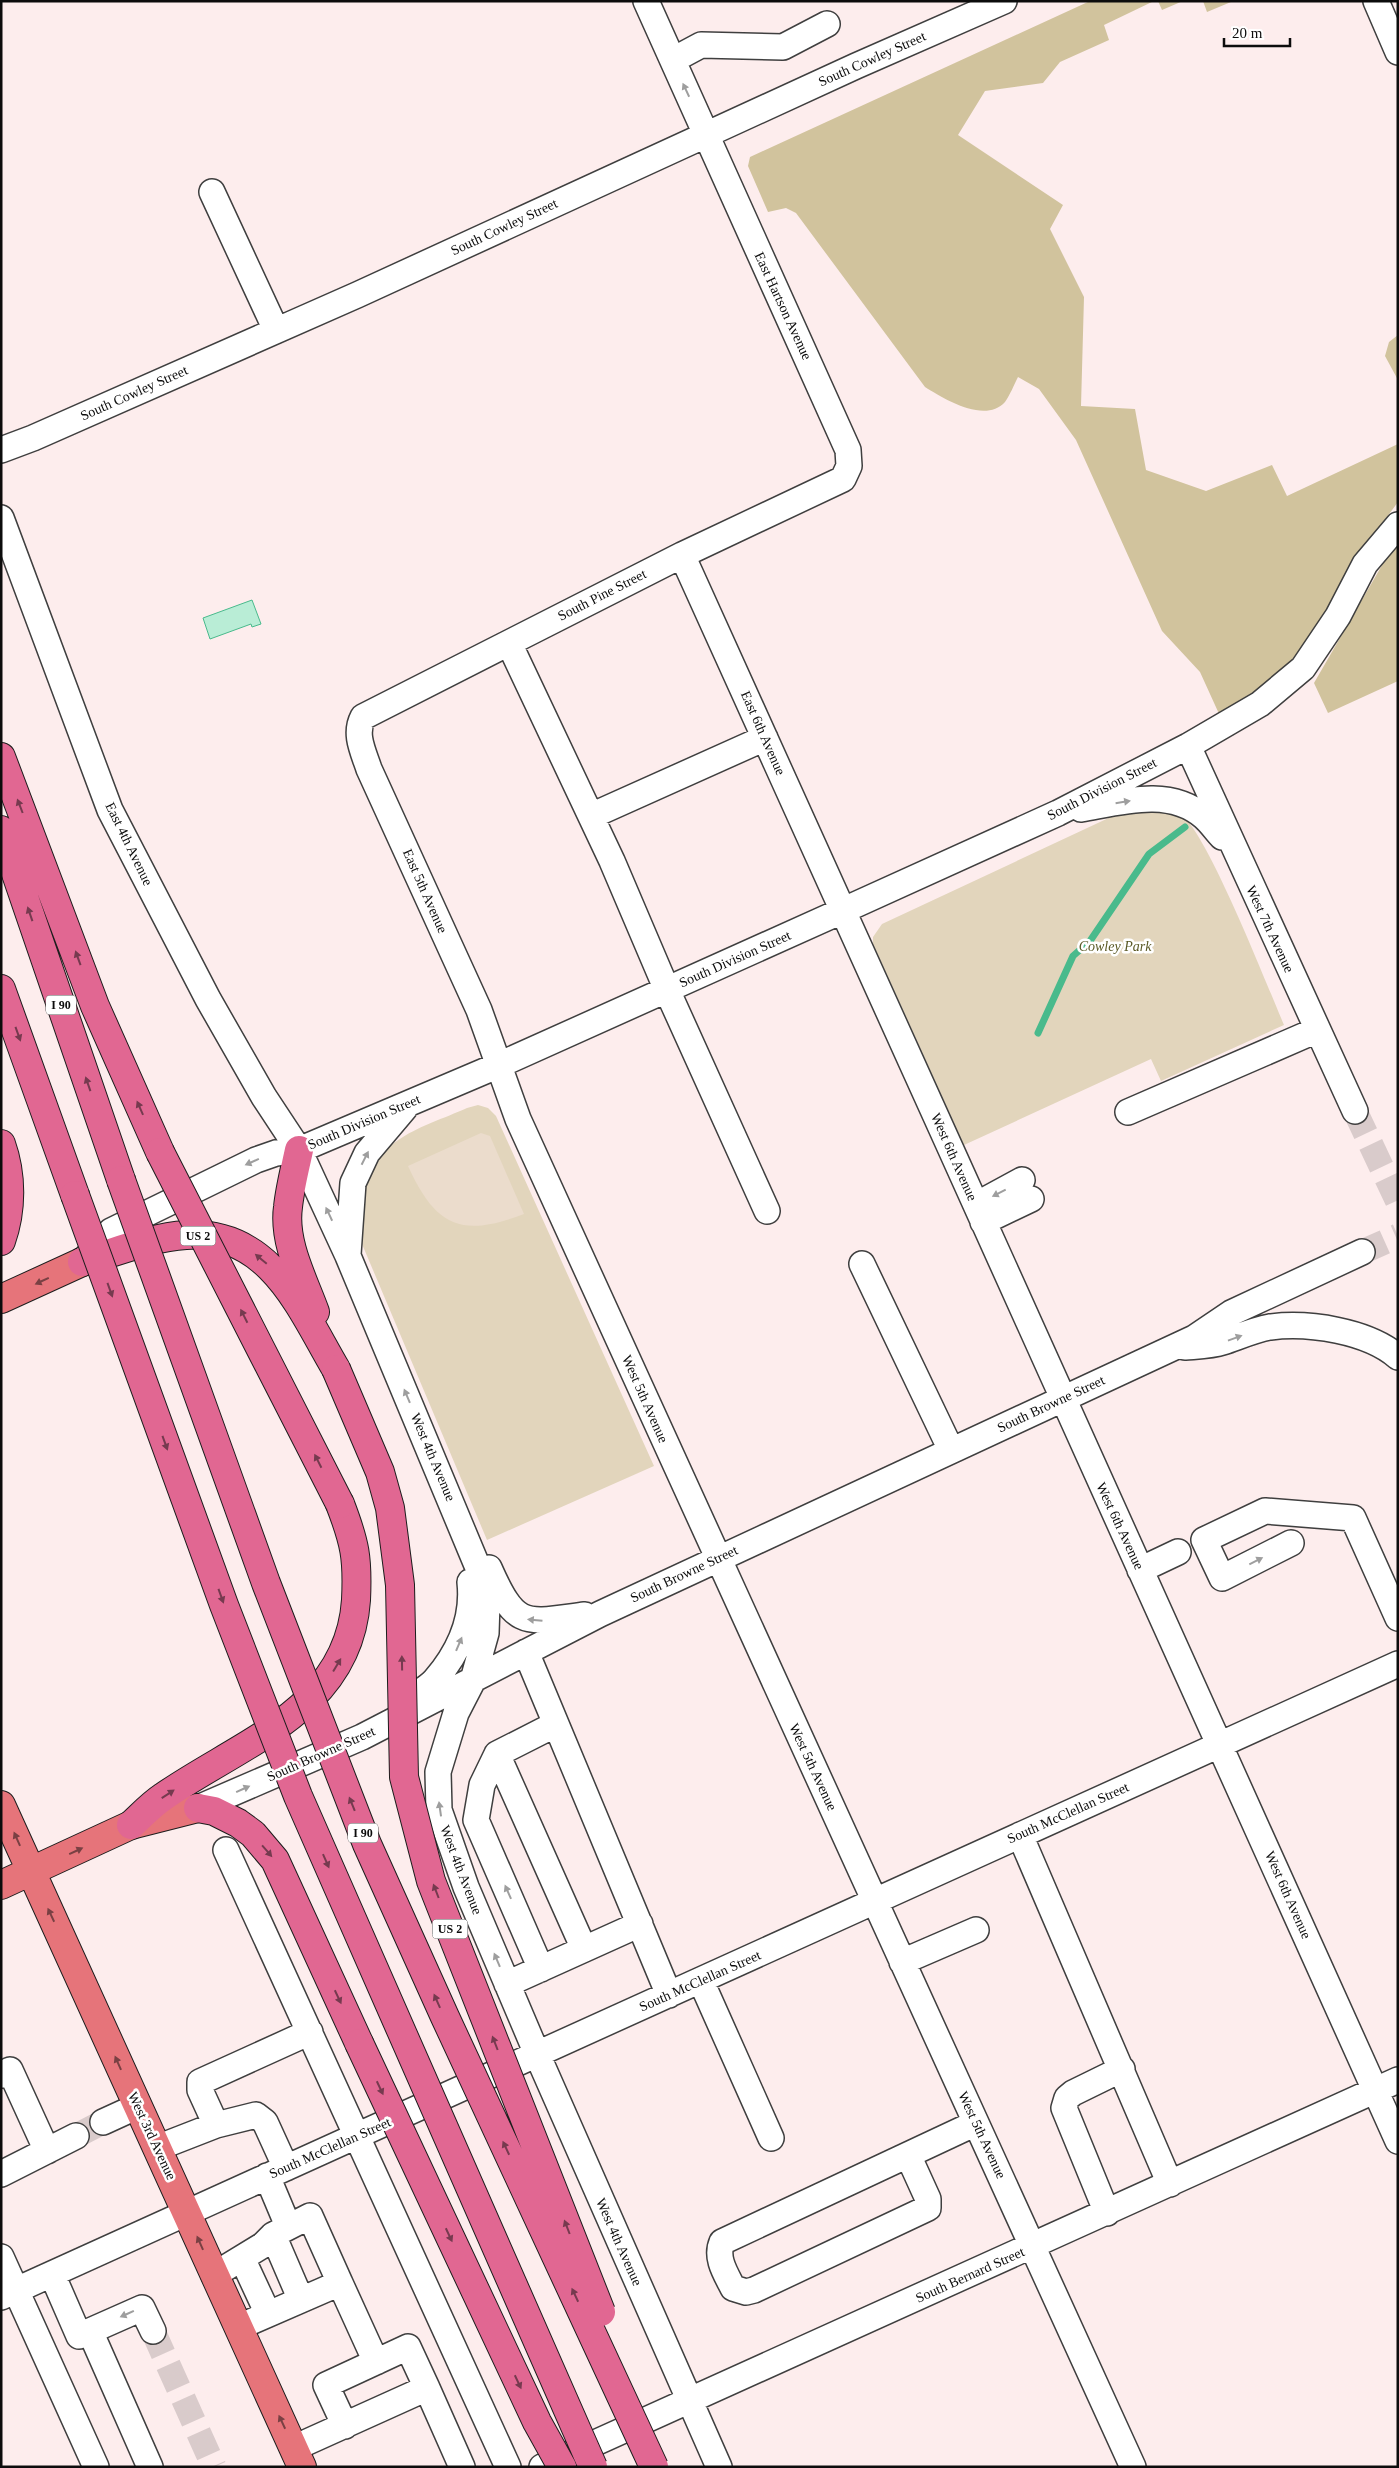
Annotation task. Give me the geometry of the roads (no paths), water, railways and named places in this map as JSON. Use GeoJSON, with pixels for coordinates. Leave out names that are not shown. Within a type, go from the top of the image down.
{"type":"FeatureCollection","features":[{"type":"Feature","properties":{"kind":"highway"},"geometry":{"type":"LineString","coordinates":[[1,757],[98,1013],[160,1152],[340,1504],[356,1551],[354,1618],[345,1652],[326,1683],[278,1725],[161,1799],[131,1825]]}},
{"type":"Feature","properties":{"kind":"highway","name":"I 90"},"geometry":{"type":"LineString","coordinates":[[1,830],[121,1180],[262,1574],[368,1844],[445,2018],[654,2467]]}},
{"type":"Feature","properties":{"kind":"highway"},"geometry":{"type":"LineString","coordinates":[[1,988],[224,1605],[298,1796],[593,2467]]}},
{"type":"Feature","properties":{"kind":"highway"},"geometry":{"type":"LineString","coordinates":[[1,1144],[6,1158],[9,1180],[6,1229],[1,1241]]}},
{"type":"Feature","properties":{"kind":"highway"},"geometry":{"type":"LineString","coordinates":[[299,1150],[287,1208],[288,1232],[292,1249],[336,1369]]}},
{"type":"Feature","properties":{"kind":"highway","name":"US 2"},"geometry":{"type":"LineString","coordinates":[[82,1262],[150,1242],[186,1235],[211,1236],[236,1242],[250,1249],[266,1262],[281,1279],[336,1369],[380,1472],[390,1508],[400,1586],[404,1777],[419,1840],[432,1881],[467,1972],[663,2467]]}},
{"type":"Feature","properties":{"kind":"highway"},"geometry":{"type":"LineString","coordinates":[[198,1808],[214,1811],[238,1822],[253,1834],[275,1860],[359,2044],[537,2422],[562,2467]]}},
{"type":"Feature","properties":{"kind":"main road","name":"South Division Street"},"geometry":{"type":"LineString","coordinates":[[1,1299],[82,1262]]}},
{"type":"Feature","properties":{"kind":"main road","name":"West 3rd Avenue"},"geometry":{"type":"LineString","coordinates":[[1,1805],[298,2458]]}},
{"type":"Feature","properties":{"kind":"main road","name":"South Browne Street"},"geometry":{"type":"LineString","coordinates":[[1,1886],[131,1825],[198,1808]]}},
{"type":"Feature","properties":{"kind":"street","name":"East Hartson Avenue"},"geometry":{"type":"LineString","coordinates":[[646,1],[848,450],[849,466],[843,479]]}},
{"type":"Feature","properties":{"kind":"street","name":"South Cowley Street"},"geometry":{"type":"LineString","coordinates":[[1,450],[33,438],[276,330],[706,134],[1004,1]]}},
{"type":"Feature","properties":{"kind":"street"},"geometry":{"type":"LineString","coordinates":[[1376,1],[1398,52]]}},
{"type":"Feature","properties":{"kind":"street"},"geometry":{"type":"LineString","coordinates":[[673,60],[701,45],[783,47],[827,24]]}},
{"type":"Feature","properties":{"kind":"street"},"geometry":{"type":"LineString","coordinates":[[212,192],[276,330]]}},
{"type":"Feature","properties":{"kind":"street","name":"South Pine Street"},"geometry":{"type":"LineString","coordinates":[[363,717],[682,555],[843,479]]}},
{"type":"Feature","properties":{"kind":"street","name":"East 4th Avenue"},"geometry":{"type":"LineString","coordinates":[[1,518],[110,810],[208,999],[264,1097],[299,1150]]}},
{"type":"Feature","properties":{"kind":"street","name":"South Division Street"},"geometry":{"type":"LineString","coordinates":[[82,1262],[111,1231],[256,1160],[276,1153],[299,1150],[499,1065],[1058,812],[1188,746],[1260,704],[1303,668],[1338,616],[1365,564],[1398,525]]}},
{"type":"Feature","properties":{"kind":"street","name":"East 6th Avenue"},"geometry":{"type":"LineString","coordinates":[[682,555],[844,910]]}},
{"type":"Feature","properties":{"kind":"street"},"geometry":{"type":"LineString","coordinates":[[509,642],[591,816],[767,1211]]}},
{"type":"Feature","properties":{"kind":"street","name":"East 5th Avenue"},"geometry":{"type":"LineString","coordinates":[[363,717],[358,727],[360,743],[369,769],[479,1010],[499,1065]]}},
{"type":"Feature","properties":{"kind":"street"},"geometry":{"type":"LineString","coordinates":[[591,816],[765,738]]}},
{"type":"Feature","properties":{"kind":"street","name":"West 7th Avenue"},"geometry":{"type":"LineString","coordinates":[[1188,746],[1355,1111]]}},
{"type":"Feature","properties":{"kind":"street"},"geometry":{"type":"LineString","coordinates":[[1058,812],[1138,800],[1167,799],[1185,805],[1204,817],[1235,852]]}},
{"type":"Feature","properties":{"kind":"street","name":"West 6th Avenue"},"geometry":{"type":"LineString","coordinates":[[844,910],[1062,1399],[1220,1743],[1398,2141]]}},
{"type":"Feature","properties":{"kind":"street"},"geometry":{"type":"LineString","coordinates":[[1128,1112],[1317,1030]]}},
{"type":"Feature","properties":{"kind":"street","name":"West 5th Avenue"},"geometry":{"type":"LineString","coordinates":[[499,1065],[518,1119],[1133,2467]]}},
{"type":"Feature","properties":{"kind":"street"},"geometry":{"type":"LineString","coordinates":[[348,1256],[353,1183],[366,1153],[411,1102]]}},
{"type":"Feature","properties":{"kind":"street","name":"West 4th Avenue"},"geometry":{"type":"LineString","coordinates":[[299,1150],[348,1256],[484,1582],[487,1603],[486,1633],[473,1680],[456,1713],[438,1772],[439,1810],[466,1888],[719,2467]]}},
{"type":"Feature","properties":{"kind":"street"},"geometry":{"type":"LineString","coordinates":[[979,1213],[1026,1189]]}},
{"type":"Feature","properties":{"kind":"street","name":"South Browne Street"},"geometry":{"type":"LineString","coordinates":[[198,1808],[362,1737],[600,1614],[1194,1338],[1231,1313],[1362,1252]]}},
{"type":"Feature","properties":{"kind":"street"},"geometry":{"type":"LineString","coordinates":[[862,1264],[951,1450]]}},
{"type":"Feature","properties":{"kind":"street"},"geometry":{"type":"LineString","coordinates":[[1170,1349],[1220,1343],[1270,1327],[1313,1327],[1358,1337],[1380,1346],[1398,1357]]}},
{"type":"Feature","properties":{"kind":"street"},"geometry":{"type":"LineString","coordinates":[[1291,1543],[1222,1578],[1204,1540],[1265,1511],[1353,1518],[1398,1618]]}},
{"type":"Feature","properties":{"kind":"street"},"geometry":{"type":"LineString","coordinates":[[459,1521],[476,1539],[500,1594],[518,1616],[528,1620],[542,1621],[600,1614]]}},
{"type":"Feature","properties":{"kind":"street"},"geometry":{"type":"LineString","coordinates":[[362,1737],[434,1681],[457,1649],[468,1618],[471,1594],[459,1521]]}},
{"type":"Feature","properties":{"kind":"street"},"geometry":{"type":"LineString","coordinates":[[1140,1570],[1178,1552]]}},
{"type":"Feature","properties":{"kind":"street"},"geometry":{"type":"LineString","coordinates":[[526,1652],[669,1995]]}},
{"type":"Feature","properties":{"kind":"street","name":"South McClellan Street"},"geometry":{"type":"LineString","coordinates":[[9,2294],[701,1981],[1220,1743],[1396,1669]]}},
{"type":"Feature","properties":{"kind":"street"},"geometry":{"type":"LineString","coordinates":[[541,1969],[476,1820],[482,1785],[498,1754],[556,1724]]}},
{"type":"Feature","properties":{"kind":"street"},"geometry":{"type":"LineString","coordinates":[[498,1754],[584,1949]]}},
{"type":"Feature","properties":{"kind":"street"},"geometry":{"type":"LineString","coordinates":[[1020,1835],[1170,2184]]}},
{"type":"Feature","properties":{"kind":"street"},"geometry":{"type":"LineString","coordinates":[[226,1850],[508,2467]]}},
{"type":"Feature","properties":{"kind":"street"},"geometry":{"type":"LineString","coordinates":[[507,1984],[640,1924]]}},
{"type":"Feature","properties":{"kind":"street"},"geometry":{"type":"LineString","coordinates":[[902,1962],[976,1930]]}},
{"type":"Feature","properties":{"kind":"street"},"geometry":{"type":"LineString","coordinates":[[701,1981],[771,2138]]}},
{"type":"Feature","properties":{"kind":"street"},"geometry":{"type":"LineString","coordinates":[[216,2125],[200,2090],[200,2082],[310,2032]]}},
{"type":"Feature","properties":{"kind":"street"},"geometry":{"type":"LineString","coordinates":[[1107,2213],[1064,2108],[1067,2098],[1073,2093],[1122,2069]]}},
{"type":"Feature","properties":{"kind":"street"},"geometry":{"type":"LineString","coordinates":[[1,2075],[10,2070],[47,2151]]}},
{"type":"Feature","properties":{"kind":"street","name":"South Bernard Street"},"geometry":{"type":"LineString","coordinates":[[542,2467],[1398,2080]]}},
{"type":"Feature","properties":{"kind":"street"},"geometry":{"type":"LineString","coordinates":[[103,2122],[138,2106]]}},
{"type":"Feature","properties":{"kind":"street"},"geometry":{"type":"LineString","coordinates":[[157,2148],[216,2125],[256,2115],[265,2122],[276,2172],[281,2231],[301,2300]]}},
{"type":"Feature","properties":{"kind":"street"},"geometry":{"type":"LineString","coordinates":[[908,2155],[928,2199],[928,2208],[754,2290],[746,2292],[734,2288],[723,2267],[718,2250],[722,2242],[976,2122]]}},
{"type":"Feature","properties":{"kind":"street"},"geometry":{"type":"LineString","coordinates":[[1,2174],[76,2136]]}},
{"type":"Feature","properties":{"kind":"street"},"geometry":{"type":"LineString","coordinates":[[214,2275],[263,2245],[281,2231],[310,2216],[376,2362]]}},
{"type":"Feature","properties":{"kind":"street"},"geometry":{"type":"LineString","coordinates":[[1,2257],[9,2294],[96,2467]]}},
{"type":"Feature","properties":{"kind":"street"},"geometry":{"type":"LineString","coordinates":[[242,2258],[268,2314]]}},
{"type":"Feature","properties":{"kind":"street"},"geometry":{"type":"LineString","coordinates":[[52,2274],[79,2336],[142,2308],[153,2330]]}},
{"type":"Feature","properties":{"kind":"street"},"geometry":{"type":"LineString","coordinates":[[238,2327],[340,2283]]}},
{"type":"Feature","properties":{"kind":"street"},"geometry":{"type":"LineString","coordinates":[[90,2331],[150,2467]]}},
{"type":"Feature","properties":{"kind":"street"},"geometry":{"type":"LineString","coordinates":[[345,2426],[326,2385],[408,2347],[462,2467]]}},
{"type":"Feature","properties":{"kind":"street"},"geometry":{"type":"LineString","coordinates":[[298,2458],[345,2426],[427,2388]]}},
{"type":"Feature","properties":{"kind":"waterway"},"geometry":{"type":"LineString","coordinates":[[1038,1033],[1073,956],[1090,941],[1149,854],[1185,827]]}},
{"type":"Feature","properties":{"kind":"tunnel"},"geometry":{"type":"LineString","coordinates":[[1355,1111],[1398,1202]]}},
{"type":"Feature","properties":{"kind":"tunnel"},"geometry":{"type":"LineString","coordinates":[[1362,1252],[1398,1236]]}},
{"type":"Feature","properties":{"kind":"tunnel"},"geometry":{"type":"LineString","coordinates":[[76,2136],[103,2122]]}},
{"type":"Feature","properties":{"kind":"tunnel"},"geometry":{"type":"LineString","coordinates":[[153,2331],[214,2467]]}},
{"type":"Feature","properties":{"kind":"park label","name":"Cowley Park"},"geometry":{"type":"Point","coordinates":[1115,946]}}]}
